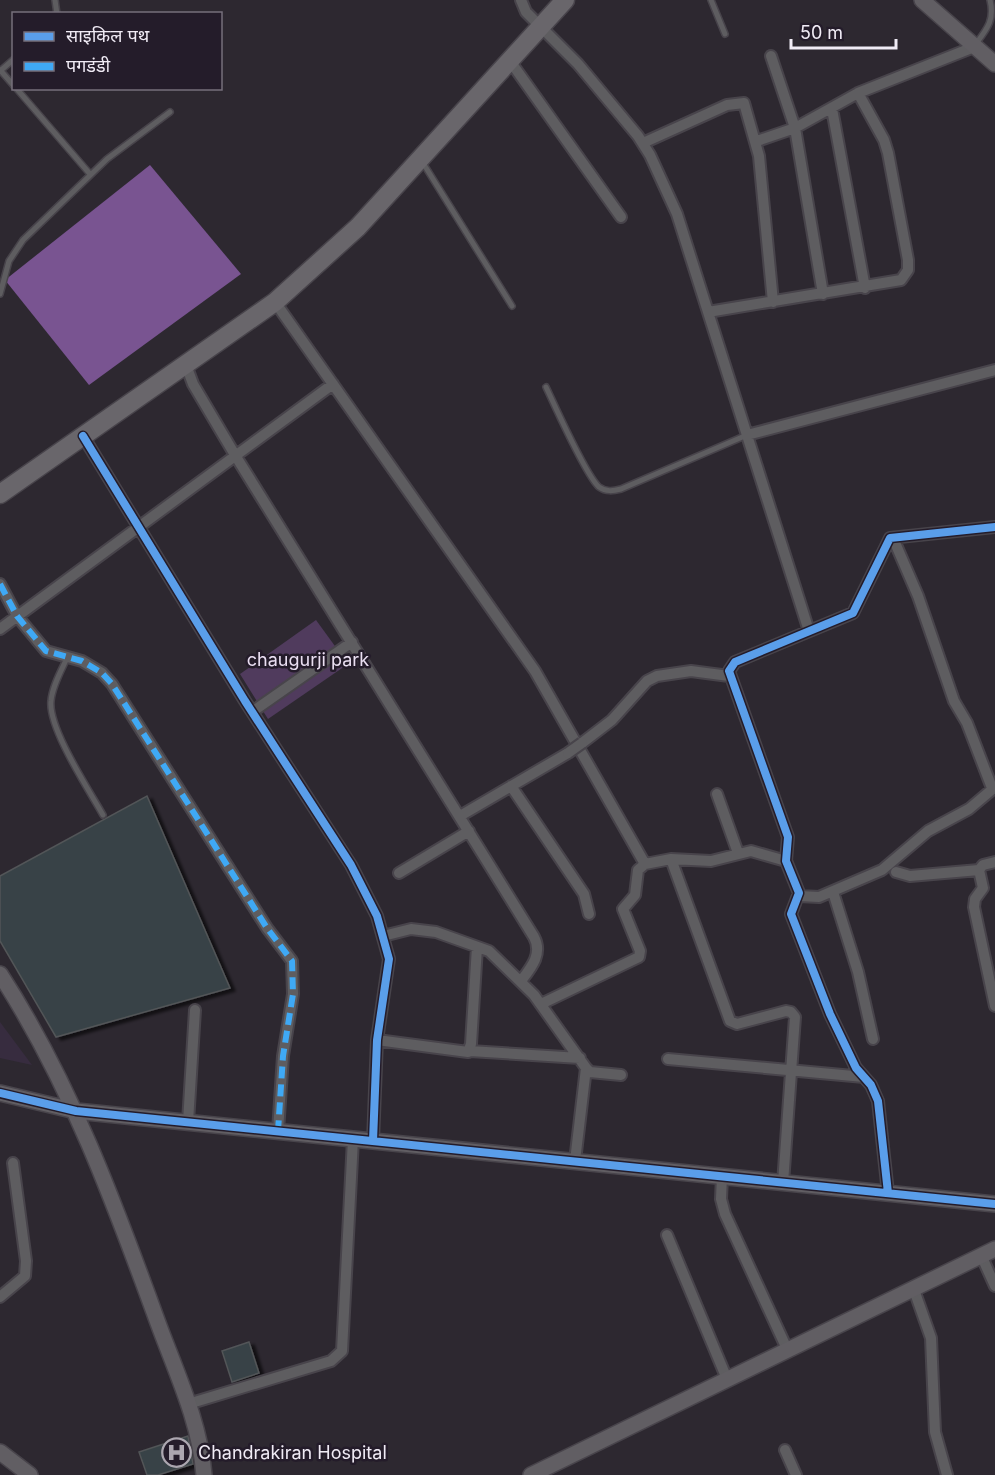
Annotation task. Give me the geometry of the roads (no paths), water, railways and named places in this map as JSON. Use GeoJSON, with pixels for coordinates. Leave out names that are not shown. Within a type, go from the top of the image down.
{"type":"FeatureCollection","features":[{"type":"Feature","properties":{"kind":"main road"},"geometry":{"type":"LineString","coordinates":[[0,494],[275,302],[358,226],[565,0]]}},
{"type":"Feature","properties":{"kind":"street"},"geometry":{"type":"LineString","coordinates":[[521,0],[526,12],[578,64],[643,143],[677,214],[809,631]]}},
{"type":"Feature","properties":{"kind":"street"},"geometry":{"type":"LineString","coordinates":[[922,0],[995,64]]}},
{"type":"Feature","properties":{"kind":"street"},"geometry":{"type":"LineString","coordinates":[[757,141],[795,128],[858,93],[975,47]]}},
{"type":"Feature","properties":{"kind":"street"},"geometry":{"type":"LineString","coordinates":[[771,56],[795,128],[823,294]]}},
{"type":"Feature","properties":{"kind":"street"},"geometry":{"type":"LineString","coordinates":[[510,61],[621,217]]}},
{"type":"Feature","properties":{"kind":"street"},"geometry":{"type":"LineString","coordinates":[[708,312],[865,288],[902,280],[908,270],[908,260],[888,153],[884,140],[858,93]]}},
{"type":"Feature","properties":{"kind":"street"},"geometry":{"type":"LineString","coordinates":[[643,143],[727,105],[744,103],[757,141],[773,302]]}},
{"type":"Feature","properties":{"kind":"street"},"geometry":{"type":"LineString","coordinates":[[832,109],[865,288]]}},
{"type":"Feature","properties":{"kind":"street"},"geometry":{"type":"LineString","coordinates":[[275,302],[535,671],[645,864]]}},
{"type":"Feature","properties":{"kind":"street"},"geometry":{"type":"LineString","coordinates":[[186,365],[193,384],[235,454],[537,942],[533,964],[521,981]]}},
{"type":"Feature","properties":{"kind":"street"},"geometry":{"type":"LineString","coordinates":[[747,435],[995,370]]}},
{"type":"Feature","properties":{"kind":"street"},"geometry":{"type":"LineString","coordinates":[[0,629],[333,384]]}},
{"type":"Feature","properties":{"kind":"street"},"geometry":{"type":"LineString","coordinates":[[83,436],[252,712],[351,865],[377,916],[389,959],[377,1040],[373,1141]]}},
{"type":"Feature","properties":{"kind":"street"},"geometry":{"type":"LineString","coordinates":[[888,1193],[880,1109],[871,1085],[864,1077],[830,1014],[791,914],[798,899],[786,861],[786,832],[729,676],[735,662],[853,613],[891,538],[995,527]]}},
{"type":"Feature","properties":{"kind":"street"},"geometry":{"type":"LineString","coordinates":[[798,899],[812,899],[833,892],[891,865],[928,831],[969,809],[993,788],[967,723],[954,701],[918,596],[893,538]]}},
{"type":"Feature","properties":{"kind":"street"},"geometry":{"type":"LineString","coordinates":[[0,584],[16,616],[46,651],[82,661],[102,673],[112,684],[267,928],[292,961],[293,994],[283,1056],[278,1131]]}},
{"type":"Feature","properties":{"kind":"street"},"geometry":{"type":"LineString","coordinates":[[252,712],[352,642]]}},
{"type":"Feature","properties":{"kind":"street"},"geometry":{"type":"LineString","coordinates":[[460,816],[582,743],[612,720],[647,681],[657,676],[692,671],[729,676]]}},
{"type":"Feature","properties":{"kind":"street"},"geometry":{"type":"LineString","coordinates":[[512,786],[584,894],[589,914]]}},
{"type":"Feature","properties":{"kind":"street"},"geometry":{"type":"LineString","coordinates":[[717,794],[738,853]]}},
{"type":"Feature","properties":{"kind":"street"},"geometry":{"type":"LineString","coordinates":[[399,873],[470,831]]}},
{"type":"Feature","properties":{"kind":"street"},"geometry":{"type":"LineString","coordinates":[[541,1004],[639,957],[640,951],[623,909],[635,895],[638,870],[645,864],[671,859],[711,861],[738,853],[755,852],[786,861]]}},
{"type":"Feature","properties":{"kind":"street"},"geometry":{"type":"LineString","coordinates":[[671,859],[730,1021],[738,1024],[791,1012],[795,1017],[783,1182]]}},
{"type":"Feature","properties":{"kind":"street"},"geometry":{"type":"LineString","coordinates":[[896,872],[910,876],[979,870],[983,865],[995,862]]}},
{"type":"Feature","properties":{"kind":"street"},"geometry":{"type":"LineString","coordinates":[[979,870],[983,888],[975,899],[974,907],[995,1006]]}},
{"type":"Feature","properties":{"kind":"street"},"geometry":{"type":"LineString","coordinates":[[833,892],[860,979],[873,1039]]}},
{"type":"Feature","properties":{"kind":"street"},"geometry":{"type":"LineString","coordinates":[[383,936],[411,929],[436,932],[489,951],[521,981],[541,1004],[590,1072],[621,1075]]}},
{"type":"Feature","properties":{"kind":"street"},"geometry":{"type":"LineString","coordinates":[[470,1051],[477,947]]}},
{"type":"Feature","properties":{"kind":"street"},"geometry":{"type":"LineString","coordinates":[[0,974],[76,1111],[119,1214],[188,1404],[203,1453],[204,1475]]}},
{"type":"Feature","properties":{"kind":"street"},"geometry":{"type":"LineString","coordinates":[[188,1122],[195,1010]]}},
{"type":"Feature","properties":{"kind":"street"},"geometry":{"type":"LineString","coordinates":[[377,1040],[466,1054],[470,1051],[583,1063]]}},
{"type":"Feature","properties":{"kind":"street"},"geometry":{"type":"LineString","coordinates":[[668,1059],[864,1077]]}},
{"type":"Feature","properties":{"kind":"street"},"geometry":{"type":"LineString","coordinates":[[575,1161],[583,1063]]}},
{"type":"Feature","properties":{"kind":"street"},"geometry":{"type":"LineString","coordinates":[[0,1093],[76,1111],[995,1204]]}},
{"type":"Feature","properties":{"kind":"street"},"geometry":{"type":"LineString","coordinates":[[188,1404],[331,1360],[342,1351],[352,1139]]}},
{"type":"Feature","properties":{"kind":"street"},"geometry":{"type":"LineString","coordinates":[[0,1297],[25,1276],[26,1262],[13,1163]]}},
{"type":"Feature","properties":{"kind":"street"},"geometry":{"type":"LineString","coordinates":[[722,1176],[721,1200],[725,1214],[787,1350]]}},
{"type":"Feature","properties":{"kind":"street"},"geometry":{"type":"LineString","coordinates":[[667,1235],[727,1379]]}},
{"type":"Feature","properties":{"kind":"street"},"geometry":{"type":"LineString","coordinates":[[531,1475],[988,1252],[995,1287]]}},
{"type":"Feature","properties":{"kind":"street"},"geometry":{"type":"LineString","coordinates":[[913,1287],[930,1338],[935,1432],[946,1475]]}},
{"type":"Feature","properties":{"kind":"street"},"geometry":{"type":"LineString","coordinates":[[784,1450],[796,1475]]}},
{"type":"Feature","properties":{"kind":"street"},"geometry":{"type":"LineString","coordinates":[[0,1452],[30,1475]]}},
{"type":"Feature","properties":{"kind":"lane"},"geometry":{"type":"LineString","coordinates":[[711,0],[725,34]]}},
{"type":"Feature","properties":{"kind":"lane"},"geometry":{"type":"LineString","coordinates":[[975,47],[992,23],[994,16],[990,0]]}},
{"type":"Feature","properties":{"kind":"lane"},"geometry":{"type":"LineString","coordinates":[[12,61],[0,70],[12,84]]}},
{"type":"Feature","properties":{"kind":"lane"},"geometry":{"type":"LineString","coordinates":[[18,90],[90,174]]}},
{"type":"Feature","properties":{"kind":"lane"},"geometry":{"type":"LineString","coordinates":[[0,294],[14,252],[90,174],[170,111]]}},
{"type":"Feature","properties":{"kind":"lane"},"geometry":{"type":"LineString","coordinates":[[420,159],[512,306]]}},
{"type":"Feature","properties":{"kind":"lane"},"geometry":{"type":"LineString","coordinates":[[546,387],[590,473],[599,486],[610,492],[747,435]]}},
{"type":"Feature","properties":{"kind":"lane"},"geometry":{"type":"LineString","coordinates":[[67,658],[52,696],[52,714],[75,765],[103,815]]}},
{"type":"Feature","properties":{"kind":"place","name":"Chandrakiran Hospital"},"geometry":{"type":"Point","coordinates":[177,1452]}},
{"type":"Feature","properties":{"kind":"park label","name":"chaugurji park"},"geometry":{"type":"Point","coordinates":[308,659]}}]}
